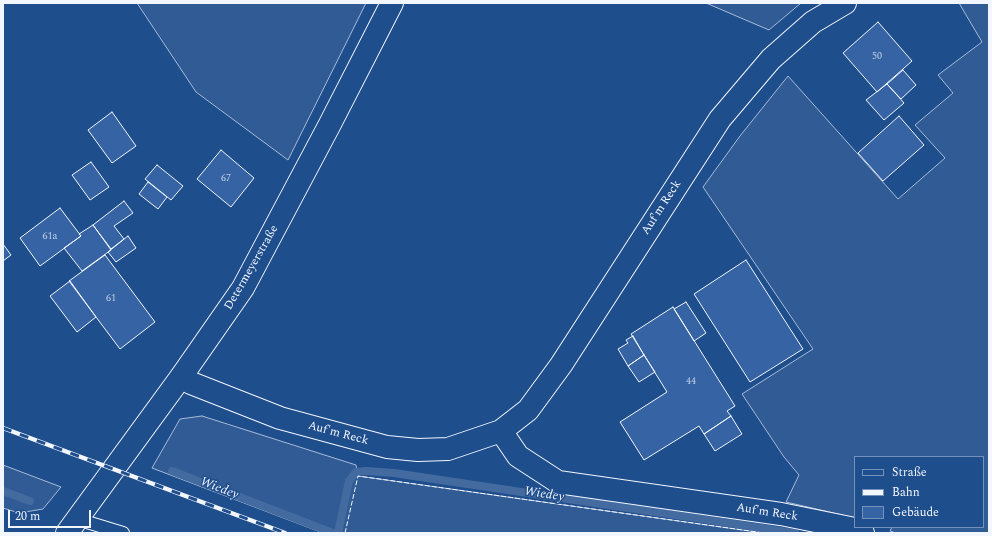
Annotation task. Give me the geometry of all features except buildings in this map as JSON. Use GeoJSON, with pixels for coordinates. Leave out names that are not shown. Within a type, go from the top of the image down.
{"type":"FeatureCollection","features":[{"type":"Feature","properties":{"kind":"street","name":"Determeyerstraße"},"geometry":{"type":"LineString","coordinates":[[72,526],[182,376],[243,288],[392,3]]}},
{"type":"Feature","properties":{"kind":"street","name":"Auf'm Reck"},"geometry":{"type":"LineString","coordinates":[[182,376],[191,383],[280,418],[387,447],[418,450],[448,449],[500,431],[528,410],[561,365],[720,119],[771,58],[813,22],[845,3]]}},
{"type":"Feature","properties":{"kind":"street","name":"Auf'm Reck"},"geometry":{"type":"LineString","coordinates":[[500,431],[518,456],[558,482],[781,514],[850,528],[863,533]]}},
{"type":"Feature","properties":{"kind":"lane"},"geometry":{"type":"LineString","coordinates":[[72,526],[124,533]]}},
{"type":"Feature","properties":{"kind":"shaded area"},"geometry":{"type":"Polygon","coordinates":[[[137,3],[366,3],[288,160],[196,92],[137,3]]]}},
{"type":"Feature","properties":{"kind":"shaded area"},"geometry":{"type":"Polygon","coordinates":[[[706,3],[801,3],[769,30],[706,3]]]}},
{"type":"Feature","properties":{"kind":"shaded area"},"geometry":{"type":"Polygon","coordinates":[[[959,3],[989,3],[989,533],[896,533],[890,531],[892,528],[984,528],[984,456],[854,456],[854,518],[786,502],[799,475],[784,457],[742,394],[813,349],[703,187],[740,136],[788,76],[898,199],[945,158],[915,125],[953,93],[938,75],[982,42],[959,3]]]}},
{"type":"Feature","properties":{"kind":"shaded area"},"geometry":{"type":"Polygon","coordinates":[[[202,416],[356,465],[358,476],[764,533],[323,533],[152,468],[180,419],[202,416]]]}},
{"type":"Feature","properties":{"kind":"shaded area"},"geometry":{"type":"Polygon","coordinates":[[[3,465],[61,487],[43,509],[19,513],[3,508],[3,465]]]}},
{"type":"Feature","properties":{"kind":"waterway","name":"Wiedey"},"geometry":{"type":"LineString","coordinates":[[172,471],[333,533]]}},
{"type":"Feature","properties":{"kind":"waterway","name":"Wiedey"},"geometry":{"type":"LineString","coordinates":[[338,533],[349,481],[356,472],[366,471],[394,473],[795,533]]}},
{"type":"Feature","properties":{"kind":"waterway"},"geometry":{"type":"LineString","coordinates":[[3,491],[30,501]]}},
{"type":"Feature","properties":{"kind":"railway"},"geometry":{"type":"LineString","coordinates":[[3,428],[285,533]]}},
{"type":"Feature","properties":{"kind":"fence"},"geometry":{"type":"LineString","coordinates":[[345,533],[358,476],[764,533]]}}]}
